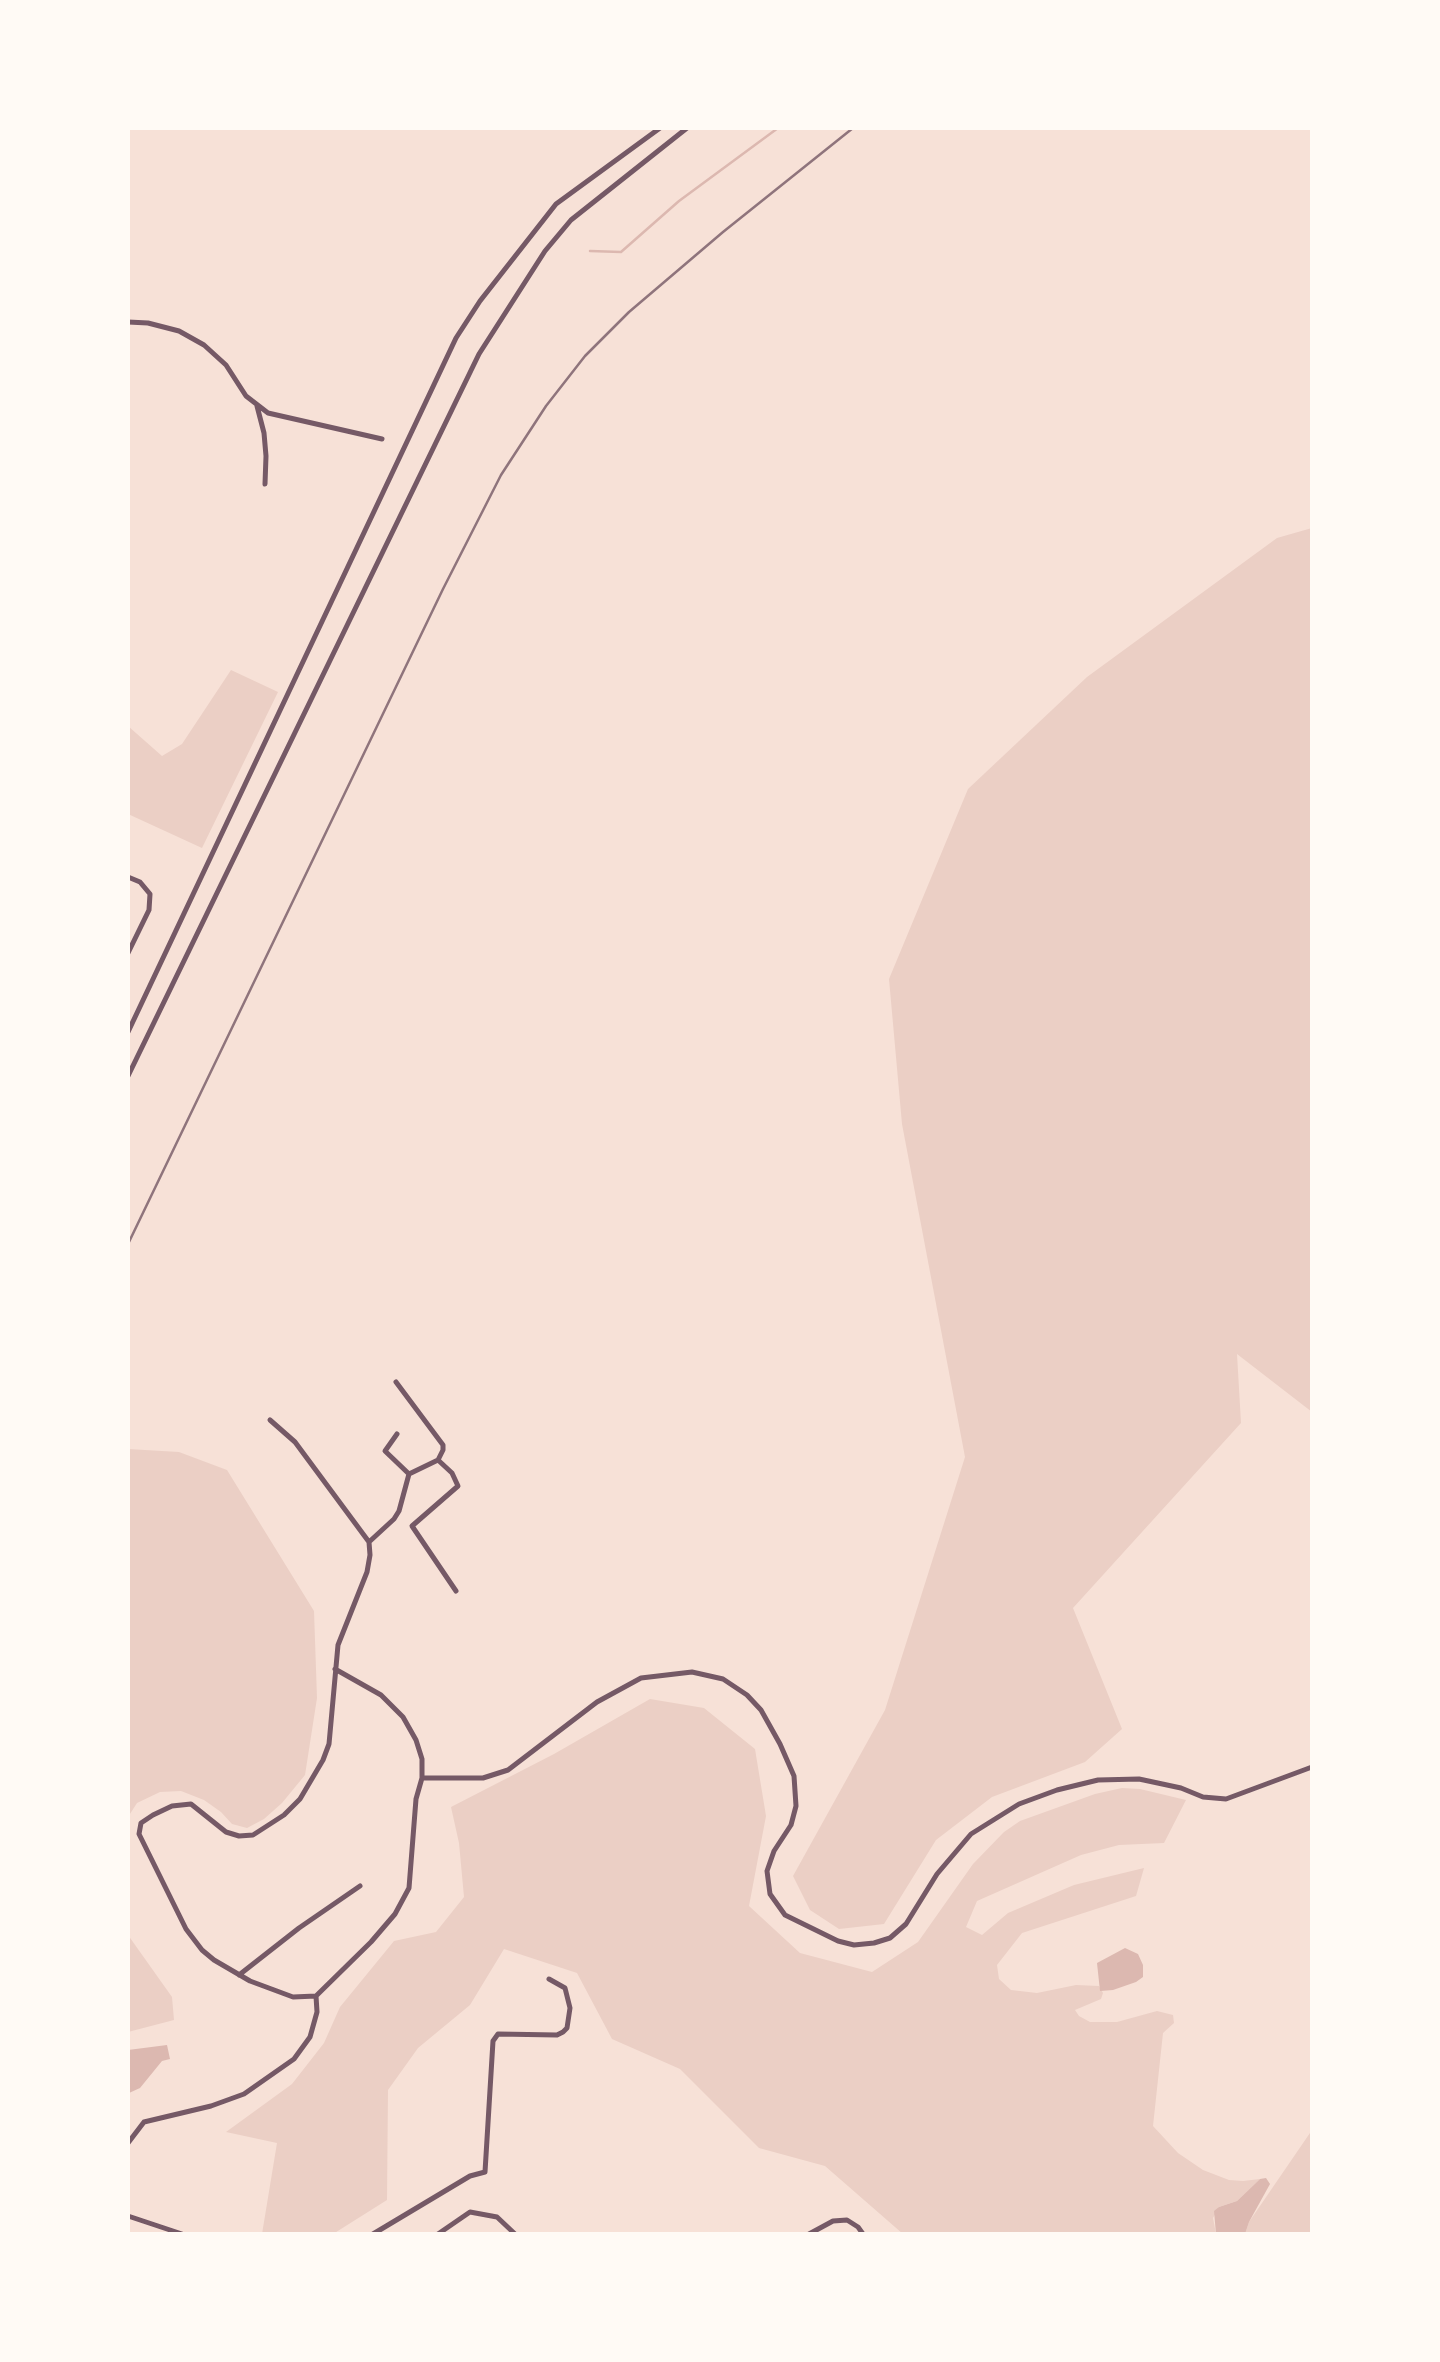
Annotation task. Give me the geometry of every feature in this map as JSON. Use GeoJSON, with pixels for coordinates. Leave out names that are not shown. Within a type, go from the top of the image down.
{"type":"FeatureCollection","features":[{"type":"Feature","properties":{"kind":"street"},"geometry":{"type":"LineString","coordinates":[[128,1032],[456,338],[480,301],[556,204],[660,128]]}},
{"type":"Feature","properties":{"kind":"street"},"geometry":{"type":"LineString","coordinates":[[128,1076],[479,354],[545,251],[570,220],[687,128]]}},
{"type":"Feature","properties":{"kind":"street"},"geometry":{"type":"LineString","coordinates":[[128,322],[148,323],[179,331],[204,345],[226,365],[246,396],[268,413],[382,439]]}},
{"type":"Feature","properties":{"kind":"street"},"geometry":{"type":"LineString","coordinates":[[257,406],[266,456],[265,484]]}},
{"type":"Feature","properties":{"kind":"street"},"geometry":{"type":"LineString","coordinates":[[128,877],[140,882],[150,894],[149,910],[128,953]]}},
{"type":"Feature","properties":{"kind":"street"},"geometry":{"type":"LineString","coordinates":[[369,1542],[399,1511],[409,1474],[438,1460],[443,1451],[443,1445],[396,1382]]}},
{"type":"Feature","properties":{"kind":"street"},"geometry":{"type":"LineString","coordinates":[[270,1420],[295,1442],[369,1542],[367,1572],[338,1645],[335,1669],[329,1744],[311,1783],[300,1799],[284,1815],[253,1835],[239,1836],[226,1832],[191,1804],[172,1805],[153,1815],[141,1823],[139,1834],[161,1882],[193,1940],[214,1960],[239,1975],[293,1997],[316,1996],[371,1942],[395,1914],[409,1888],[416,1799],[422,1778],[422,1759],[416,1740],[403,1717],[381,1695],[335,1669]]}},
{"type":"Feature","properties":{"kind":"street"},"geometry":{"type":"LineString","coordinates":[[397,1434],[385,1451],[409,1474]]}},
{"type":"Feature","properties":{"kind":"street"},"geometry":{"type":"LineString","coordinates":[[438,1460],[452,1473],[458,1486],[412,1526],[456,1591]]}},
{"type":"Feature","properties":{"kind":"street"},"geometry":{"type":"LineString","coordinates":[[422,1778],[483,1778],[508,1769],[597,1702],[641,1678],[692,1672],[723,1679],[747,1695],[761,1710],[794,1776],[796,1806],[791,1825],[774,1851],[767,1871],[770,1894],[785,1915],[838,1941],[854,1945],[890,1938],[906,1924],[937,1874],[971,1834],[1019,1804],[1057,1790],[1098,1780],[1139,1779],[1181,1788],[1203,1797],[1226,1799],[1312,1768]]}},
{"type":"Feature","properties":{"kind":"street"},"geometry":{"type":"LineString","coordinates":[[239,1975],[299,1927],[360,1886]]}},
{"type":"Feature","properties":{"kind":"street"},"geometry":{"type":"LineString","coordinates":[[373,2234],[470,2176],[485,2172],[493,2040],[498,2034],[557,2035],[566,2028],[570,2008],[565,1988],[549,1979]]}},
{"type":"Feature","properties":{"kind":"street"},"geometry":{"type":"LineString","coordinates":[[128,2143],[144,2122],[211,2106],[244,2094],[294,2059],[310,2037],[317,2012],[316,1996]]}},
{"type":"Feature","properties":{"kind":"street"},"geometry":{"type":"LineString","coordinates":[[438,2234],[470,2212],[497,2217],[515,2234]]}},
{"type":"Feature","properties":{"kind":"street"},"geometry":{"type":"LineString","coordinates":[[128,2216],[182,2234]]}},
{"type":"Feature","properties":{"kind":"street"},"geometry":{"type":"LineString","coordinates":[[808,2234],[833,2221],[847,2220],[863,2234]]}},
{"type":"Feature","properties":{"kind":"shaded area"},"geometry":{"type":"Polygon","coordinates":[[[1312,528],[1312,1412],[1237,1354],[1241,1423],[1073,1608],[1122,1729],[1085,1762],[992,1797],[936,1840],[884,1924],[839,1929],[810,1910],[793,1876],[885,1710],[965,1457],[902,1124],[889,979],[968,789],[1087,677],[1277,538],[1312,528]]]}},
{"type":"Feature","properties":{"kind":"shaded area"},"geometry":{"type":"Polygon","coordinates":[[[231,670],[278,692],[202,848],[128,814],[128,726],[162,756],[182,744],[231,670]]]}},
{"type":"Feature","properties":{"kind":"shaded area"},"geometry":{"type":"Polygon","coordinates":[[[128,1449],[179,1452],[227,1470],[314,1611],[317,1698],[305,1775],[282,1803],[264,1819],[247,1828],[232,1824],[204,1800],[181,1791],[160,1792],[137,1803],[128,1817],[128,1449]]]}},
{"type":"Feature","properties":{"kind":"shaded area"},"geometry":{"type":"Polygon","coordinates":[[[650,1699],[704,1708],[755,1749],[766,1816],[749,1906],[800,1953],[872,1972],[918,1942],[973,1864],[1004,1832],[1020,1821],[1095,1794],[1122,1788],[1140,1789],[1186,1800],[1164,1843],[1119,1845],[1081,1855],[977,1901],[966,1927],[982,1935],[1008,1913],[1074,1885],[1144,1868],[1136,1896],[1022,1933],[997,1965],[999,1979],[1011,1990],[1037,1993],[1076,1985],[1099,1986],[1103,1993],[1101,1999],[1075,2010],[1079,2016],[1090,2022],[1117,2022],[1157,2011],[1173,2015],[1174,2023],[1163,2033],[1153,2126],[1178,2153],[1203,2170],[1229,2180],[1260,2179],[1237,2201],[1219,2207],[1213,2218],[1216,2234],[903,2234],[825,2166],[759,2148],[680,2069],[612,2039],[577,1973],[504,1949],[470,2005],[418,2048],[388,2090],[387,2200],[333,2234],[262,2234],[277,2143],[226,2132],[292,2084],[324,2043],[340,2007],[394,1941],[436,1932],[464,1897],[459,1843],[451,1807],[554,1754],[650,1699]]]}},
{"type":"Feature","properties":{"kind":"shaded area"},"geometry":{"type":"Polygon","coordinates":[[[128,1935],[172,1997],[174,2020],[128,2032],[128,1935]]]}},
{"type":"Feature","properties":{"kind":"shaded area"},"geometry":{"type":"Polygon","coordinates":[[[1125,1948],[1138,1954],[1143,1965],[1143,1977],[1113,1990],[1100,1991],[1097,1963],[1125,1948]]]}},
{"type":"Feature","properties":{"kind":"shaded area"},"geometry":{"type":"Polygon","coordinates":[[[167,2045],[170,2059],[162,2061],[140,2088],[129,2093],[128,2050],[167,2045]]]}},
{"type":"Feature","properties":{"kind":"shaded area"},"geometry":{"type":"Polygon","coordinates":[[[1312,2130],[1312,2234],[1245,2234],[1249,2222],[1312,2130]]]}},
{"type":"Feature","properties":{"kind":"shaded area"},"geometry":{"type":"Polygon","coordinates":[[[1266,2178],[1270,2184],[1245,2234],[1216,2234],[1214,2211],[1237,2201],[1260,2179],[1266,2178]]]}},
{"type":"Feature","properties":{"kind":"waterway"},"geometry":{"type":"LineString","coordinates":[[590,251],[621,252],[679,201],[778,128]]}},
{"type":"Feature","properties":{"kind":"railway"},"geometry":{"type":"LineString","coordinates":[[128,1244],[443,589],[501,475],[546,406],[585,356],[629,312],[723,232],[853,128]]}}]}
